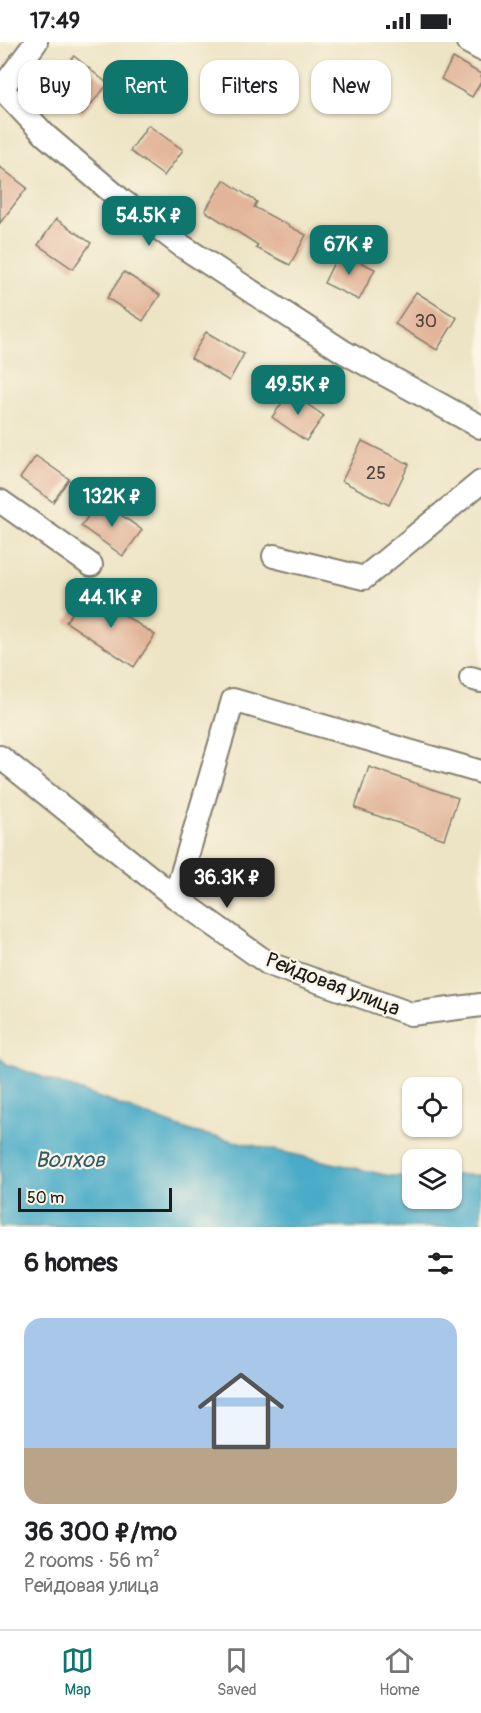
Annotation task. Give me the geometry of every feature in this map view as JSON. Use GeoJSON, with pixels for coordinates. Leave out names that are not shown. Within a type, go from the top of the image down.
{"type":"FeatureCollection","features":[{"type":"Feature","properties":{"kind":"street"},"geometry":{"type":"LineString","coordinates":[[36,42],[0,89],[45,135],[120,199],[182,246],[344,352],[481,427]]}},
{"type":"Feature","properties":{"kind":"street"},"geometry":{"type":"LineString","coordinates":[[468,42],[481,50]]}},
{"type":"Feature","properties":{"kind":"street"},"geometry":{"type":"LineString","coordinates":[[274,556],[364,578],[481,482]]}},
{"type":"Feature","properties":{"kind":"street"},"geometry":{"type":"LineString","coordinates":[[0,501],[90,565]]}},
{"type":"Feature","properties":{"kind":"street"},"geometry":{"type":"LineString","coordinates":[[175,897],[233,700],[481,772]]}},
{"type":"Feature","properties":{"kind":"street","name":"Рейдовая улица"},"geometry":{"type":"LineString","coordinates":[[0,757],[175,897],[269,964],[411,1014],[481,1005]]}},
{"type":"Feature","properties":{"kind":"water","name":"Волхов"},"geometry":{"type":"Polygon","coordinates":[[[0,1057],[6,1064],[194,1132],[390,1176],[402,1176],[402,1209],[462,1209],[462,1175],[481,1175],[481,1227],[0,1227],[0,1057]]]}},
{"type":"Feature","properties":{"kind":"building"},"geometry":{"type":"Polygon","coordinates":[[[453,58],[481,74],[481,82],[472,97],[441,79],[453,58]]]}},
{"type":"Feature","properties":{"kind":"building"},"geometry":{"type":"Polygon","coordinates":[[[91,70],[103,80],[103,90],[91,104],[91,70]]]}},
{"type":"Feature","properties":{"kind":"building"},"geometry":{"type":"Polygon","coordinates":[[[148,125],[183,150],[164,176],[130,151],[148,125]]]}},
{"type":"Feature","properties":{"kind":"building"},"geometry":{"type":"Polygon","coordinates":[[[0,167],[27,188],[0,223],[0,167]]]}},
{"type":"Feature","properties":{"kind":"building"},"geometry":{"type":"Polygon","coordinates":[[[224,180],[257,202],[254,207],[306,235],[290,265],[256,248],[258,245],[205,211],[224,180]]]}},
{"type":"Feature","properties":{"kind":"building"},"geometry":{"type":"Polygon","coordinates":[[[56,219],[91,243],[73,269],[38,245],[56,219]]]}},
{"type":"Feature","properties":{"kind":"building"},"geometry":{"type":"Polygon","coordinates":[[[339,252],[375,269],[359,300],[324,283],[339,252]]]}},
{"type":"Feature","properties":{"kind":"building"},"geometry":{"type":"Polygon","coordinates":[[[124,272],[160,295],[143,321],[107,298],[124,272]]]}},
{"type":"Feature","properties":{"kind":"building"},"geometry":{"type":"Polygon","coordinates":[[[416,292],[457,318],[437,350],[395,324],[416,292]]]}},
{"type":"Feature","properties":{"kind":"building"},"geometry":{"type":"Polygon","coordinates":[[[206,332],[244,354],[229,381],[191,358],[206,332]]]}},
{"type":"Feature","properties":{"kind":"building"},"geometry":{"type":"Polygon","coordinates":[[[290,392],[324,416],[306,441],[272,417],[290,392]]]}},
{"type":"Feature","properties":{"kind":"building"},"geometry":{"type":"Polygon","coordinates":[[[362,441],[409,464],[389,505],[342,481],[362,441]]]}},
{"type":"Feature","properties":{"kind":"building"},"geometry":{"type":"Polygon","coordinates":[[[36,456],[69,479],[53,502],[20,478],[36,456]]]}},
{"type":"Feature","properties":{"kind":"building"},"geometry":{"type":"Polygon","coordinates":[[[100,500],[142,530],[123,556],[81,526],[100,500]]]}},
{"type":"Feature","properties":{"kind":"building"},"geometry":{"type":"Polygon","coordinates":[[[87,591],[155,635],[134,667],[66,622],[87,591]]]}},
{"type":"Feature","properties":{"kind":"building"},"geometry":{"type":"Polygon","coordinates":[[[369,767],[458,798],[444,839],[355,808],[369,767]]]}}]}
